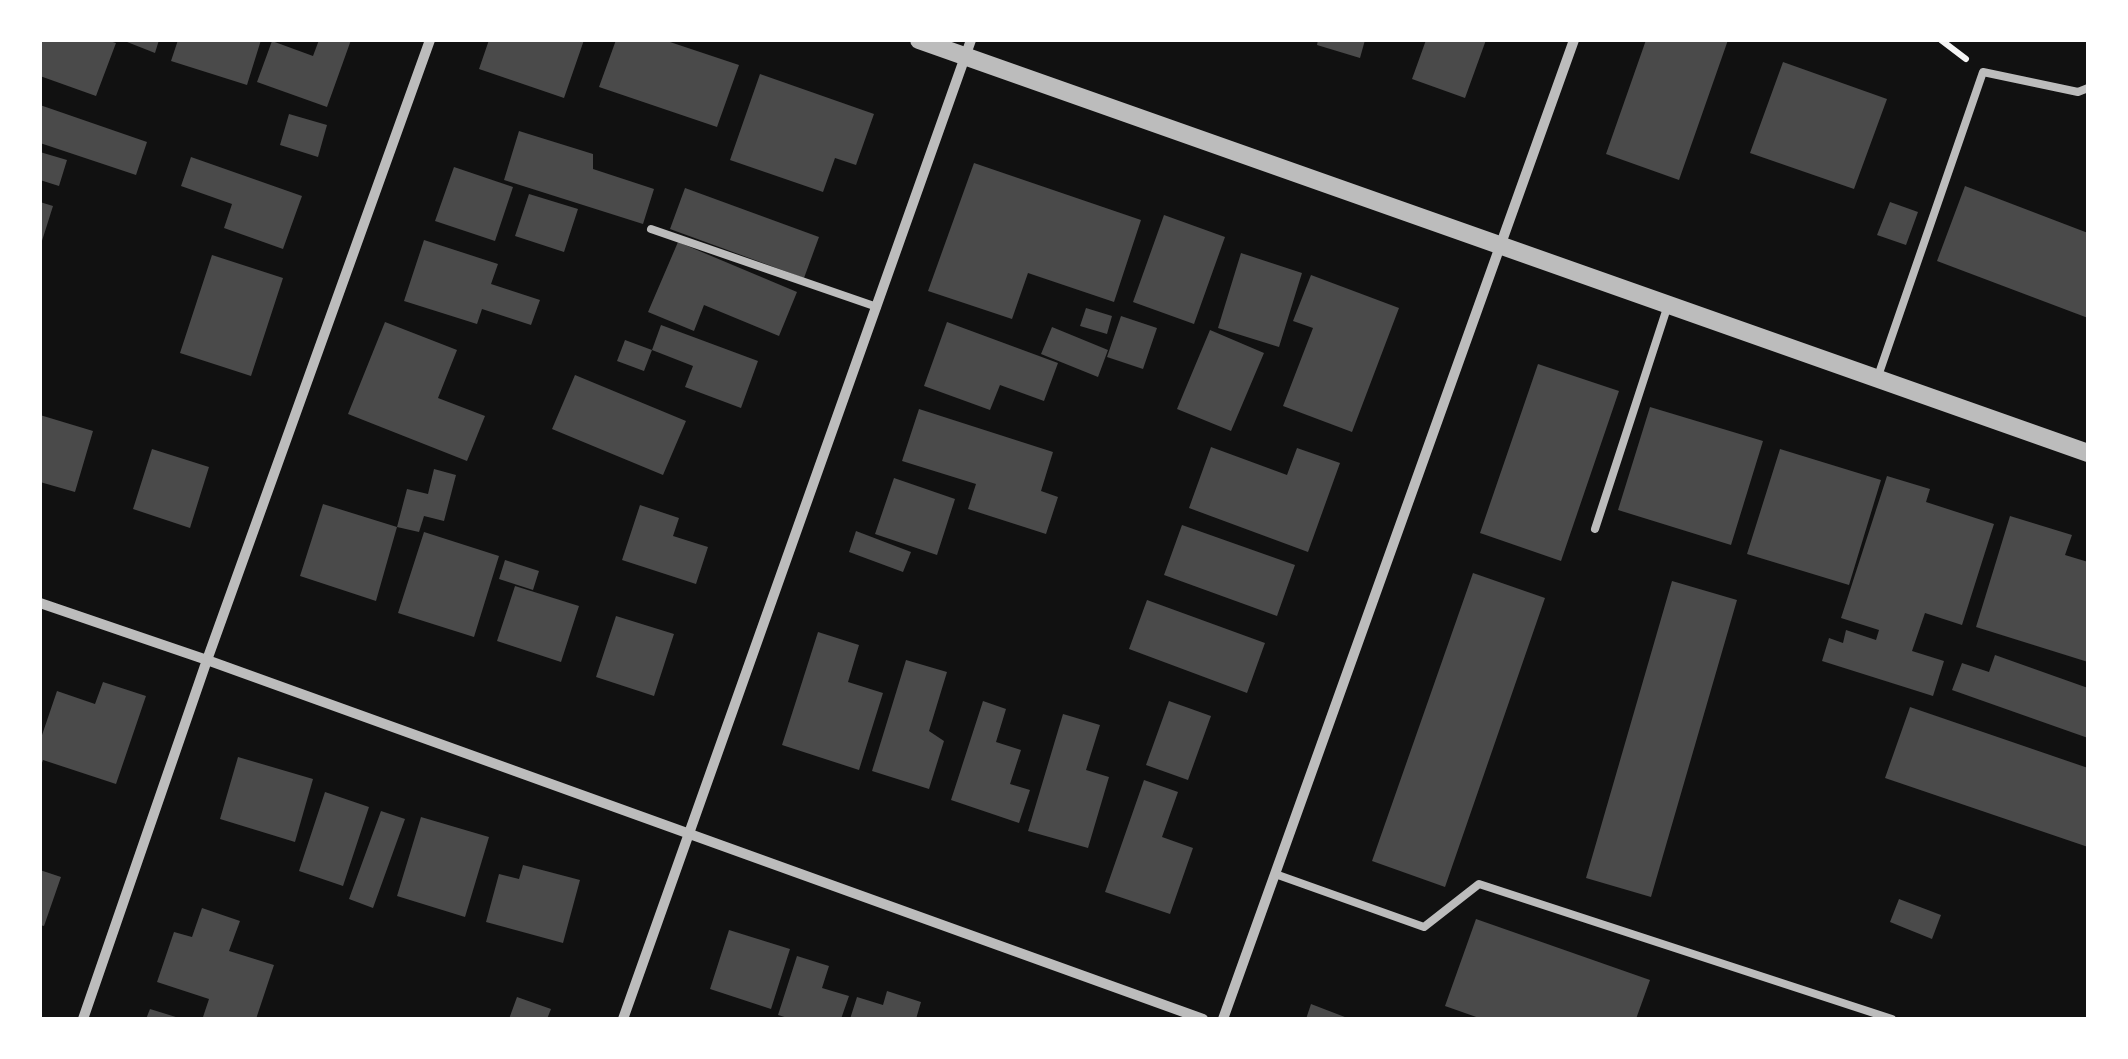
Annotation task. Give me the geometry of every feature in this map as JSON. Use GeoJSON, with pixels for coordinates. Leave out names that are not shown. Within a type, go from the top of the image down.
{"type":"FeatureCollection","features":[{"type":"Feature","properties":{"kind":"street"},"geometry":{"type":"LineString","coordinates":[[83,1019],[207,660],[430,40]]}},
{"type":"Feature","properties":{"kind":"street"},"geometry":{"type":"LineString","coordinates":[[919,40],[968,48],[1501,246],[2088,454]]}},
{"type":"Feature","properties":{"kind":"street"},"geometry":{"type":"LineString","coordinates":[[1224,1019],[1574,40]]}},
{"type":"Feature","properties":{"kind":"street"},"geometry":{"type":"LineString","coordinates":[[623,1019],[968,48]]}},
{"type":"Feature","properties":{"kind":"street"},"geometry":{"type":"LineString","coordinates":[[40,603],[1203,1019]]}},
{"type":"Feature","properties":{"kind":"lane"},"geometry":{"type":"LineString","coordinates":[[1877,379],[1983,72],[2078,92],[2088,88]]}},
{"type":"Feature","properties":{"kind":"lane"},"geometry":{"type":"LineString","coordinates":[[651,229],[877,307]]}},
{"type":"Feature","properties":{"kind":"lane"},"geometry":{"type":"LineString","coordinates":[[1595,529],[1668,305]]}},
{"type":"Feature","properties":{"kind":"lane"},"geometry":{"type":"LineString","coordinates":[[1278,875],[1424,927],[1479,884],[1892,1019]]}},
{"type":"Feature","properties":{"kind":"path"},"geometry":{"type":"LineString","coordinates":[[1942,40],[1983,72]]}},
{"type":"Feature","properties":{"kind":"building"},"geometry":{"type":"Polygon","coordinates":[[[40,40],[116,43],[96,96],[40,76],[40,40]]]}},
{"type":"Feature","properties":{"kind":"building"},"geometry":{"type":"Polygon","coordinates":[[[122,40],[159,40],[155,53],[122,40]]]}},
{"type":"Feature","properties":{"kind":"building"},"geometry":{"type":"Polygon","coordinates":[[[178,40],[261,40],[247,85],[171,61],[178,40]]]}},
{"type":"Feature","properties":{"kind":"building"},"geometry":{"type":"Polygon","coordinates":[[[319,40],[351,40],[327,107],[257,82],[272,41],[313,56],[319,40]]]}},
{"type":"Feature","properties":{"kind":"building"},"geometry":{"type":"Polygon","coordinates":[[[489,40],[584,40],[564,98],[479,69],[489,40]]]}},
{"type":"Feature","properties":{"kind":"building"},"geometry":{"type":"Polygon","coordinates":[[[616,40],[664,40],[739,65],[717,127],[599,87],[616,40]]]}},
{"type":"Feature","properties":{"kind":"building"},"geometry":{"type":"Polygon","coordinates":[[[1318,40],[1365,40],[1360,58],[1317,45],[1318,40]]]}},
{"type":"Feature","properties":{"kind":"building"},"geometry":{"type":"Polygon","coordinates":[[[1426,40],[1486,40],[1465,98],[1412,79],[1426,40]]]}},
{"type":"Feature","properties":{"kind":"building"},"geometry":{"type":"Polygon","coordinates":[[[1646,40],[1728,40],[1679,180],[1606,154],[1646,40]]]}},
{"type":"Feature","properties":{"kind":"building"},"geometry":{"type":"Polygon","coordinates":[[[1783,62],[1887,99],[1854,189],[1750,153],[1783,62]]]}},
{"type":"Feature","properties":{"kind":"building"},"geometry":{"type":"Polygon","coordinates":[[[760,74],[874,114],[856,165],[835,158],[823,192],[730,160],[760,74]]]}},
{"type":"Feature","properties":{"kind":"building"},"geometry":{"type":"Polygon","coordinates":[[[40,105],[147,142],[136,175],[40,143],[40,105]]]}},
{"type":"Feature","properties":{"kind":"building"},"geometry":{"type":"Polygon","coordinates":[[[289,114],[327,125],[318,157],[280,145],[289,114]]]}},
{"type":"Feature","properties":{"kind":"building"},"geometry":{"type":"Polygon","coordinates":[[[519,131],[593,154],[593,169],[654,189],[643,224],[504,180],[519,131]]]}},
{"type":"Feature","properties":{"kind":"building"},"geometry":{"type":"Polygon","coordinates":[[[40,152],[67,160],[59,186],[40,180],[40,152]]]}},
{"type":"Feature","properties":{"kind":"building"},"geometry":{"type":"Polygon","coordinates":[[[191,157],[302,196],[283,249],[224,228],[232,204],[181,186],[191,157]]]}},
{"type":"Feature","properties":{"kind":"building"},"geometry":{"type":"Polygon","coordinates":[[[974,163],[1141,220],[1114,302],[1028,273],[1012,319],[928,291],[974,163]]]}},
{"type":"Feature","properties":{"kind":"building"},"geometry":{"type":"Polygon","coordinates":[[[454,167],[513,187],[495,241],[435,221],[454,167]]]}},
{"type":"Feature","properties":{"kind":"building"},"geometry":{"type":"Polygon","coordinates":[[[1965,186],[2088,233],[2088,318],[1937,261],[1965,186]]]}},
{"type":"Feature","properties":{"kind":"building"},"geometry":{"type":"Polygon","coordinates":[[[685,188],[819,237],[804,278],[670,229],[685,188]]]}},
{"type":"Feature","properties":{"kind":"building"},"geometry":{"type":"Polygon","coordinates":[[[529,194],[578,209],[564,252],[515,236],[529,194]]]}},
{"type":"Feature","properties":{"kind":"building"},"geometry":{"type":"Polygon","coordinates":[[[40,202],[53,206],[41,244],[40,243],[40,202]]]}},
{"type":"Feature","properties":{"kind":"building"},"geometry":{"type":"Polygon","coordinates":[[[1890,202],[1918,212],[1906,245],[1877,235],[1890,202]]]}},
{"type":"Feature","properties":{"kind":"building"},"geometry":{"type":"Polygon","coordinates":[[[1164,215],[1225,237],[1194,324],[1133,302],[1164,215]]]}},
{"type":"Feature","properties":{"kind":"building"},"geometry":{"type":"Polygon","coordinates":[[[424,240],[498,264],[491,284],[540,300],[531,325],[482,309],[477,324],[404,301],[424,240]]]}},
{"type":"Feature","properties":{"kind":"building"},"geometry":{"type":"Polygon","coordinates":[[[678,242],[797,292],[779,336],[704,305],[694,331],[648,312],[678,242]]]}},
{"type":"Feature","properties":{"kind":"building"},"geometry":{"type":"Polygon","coordinates":[[[1241,253],[1302,273],[1279,347],[1218,328],[1241,253]]]}},
{"type":"Feature","properties":{"kind":"building"},"geometry":{"type":"Polygon","coordinates":[[[212,255],[283,278],[251,376],[180,353],[212,255]]]}},
{"type":"Feature","properties":{"kind":"building"},"geometry":{"type":"Polygon","coordinates":[[[1311,275],[1399,308],[1352,432],[1283,406],[1313,328],[1293,321],[1311,275]]]}},
{"type":"Feature","properties":{"kind":"building"},"geometry":{"type":"Polygon","coordinates":[[[1086,308],[1112,316],[1107,334],[1080,326],[1086,308]]]}},
{"type":"Feature","properties":{"kind":"building"},"geometry":{"type":"Polygon","coordinates":[[[1121,316],[1157,328],[1143,369],[1107,357],[1121,316]]]}},
{"type":"Feature","properties":{"kind":"building"},"geometry":{"type":"Polygon","coordinates":[[[385,322],[457,350],[438,398],[485,416],[467,461],[348,414],[385,322]]]}},
{"type":"Feature","properties":{"kind":"building"},"geometry":{"type":"Polygon","coordinates":[[[947,322],[1058,363],[1044,401],[1000,385],[990,410],[924,386],[947,322]]]}},
{"type":"Feature","properties":{"kind":"building"},"geometry":{"type":"Polygon","coordinates":[[[661,325],[758,361],[741,408],[685,387],[693,366],[652,350],[661,325]]]}},
{"type":"Feature","properties":{"kind":"building"},"geometry":{"type":"Polygon","coordinates":[[[1052,327],[1108,350],[1098,377],[1041,354],[1052,327]]]}},
{"type":"Feature","properties":{"kind":"building"},"geometry":{"type":"Polygon","coordinates":[[[1210,330],[1264,353],[1231,431],[1177,409],[1210,330]]]}},
{"type":"Feature","properties":{"kind":"building"},"geometry":{"type":"Polygon","coordinates":[[[625,340],[652,350],[644,371],[617,361],[625,340]]]}},
{"type":"Feature","properties":{"kind":"building"},"geometry":{"type":"Polygon","coordinates":[[[1538,364],[1619,391],[1561,561],[1480,533],[1538,364]]]}},
{"type":"Feature","properties":{"kind":"building"},"geometry":{"type":"Polygon","coordinates":[[[575,375],[686,421],[663,475],[552,429],[575,375]]]}},
{"type":"Feature","properties":{"kind":"building"},"geometry":{"type":"Polygon","coordinates":[[[1650,407],[1763,441],[1731,545],[1618,510],[1650,407]]]}},
{"type":"Feature","properties":{"kind":"building"},"geometry":{"type":"Polygon","coordinates":[[[919,409],[1053,452],[1041,491],[1058,497],[1046,534],[968,509],[976,484],[902,461],[919,409]]]}},
{"type":"Feature","properties":{"kind":"building"},"geometry":{"type":"Polygon","coordinates":[[[40,415],[93,431],[75,492],[40,482],[40,415]]]}},
{"type":"Feature","properties":{"kind":"building"},"geometry":{"type":"Polygon","coordinates":[[[1211,447],[1287,475],[1297,448],[1340,463],[1308,552],[1189,508],[1211,447]]]}},
{"type":"Feature","properties":{"kind":"building"},"geometry":{"type":"Polygon","coordinates":[[[152,449],[209,467],[190,528],[133,509],[152,449]]]}},
{"type":"Feature","properties":{"kind":"building"},"geometry":{"type":"Polygon","coordinates":[[[1780,449],[1881,480],[1849,585],[1747,554],[1780,449]]]}},
{"type":"Feature","properties":{"kind":"building"},"geometry":{"type":"Polygon","coordinates":[[[434,469],[456,475],[444,521],[424,516],[419,532],[397,527],[407,489],[428,494],[434,469]]]}},
{"type":"Feature","properties":{"kind":"building"},"geometry":{"type":"Polygon","coordinates":[[[1887,476],[1930,489],[1926,502],[1994,524],[1962,625],[1925,613],[1912,651],[1944,661],[1933,696],[1822,661],[1829,638],[1843,643],[1846,630],[1876,640],[1879,630],[1841,618],[1887,476]]]}},
{"type":"Feature","properties":{"kind":"building"},"geometry":{"type":"Polygon","coordinates":[[[894,478],[955,499],[937,555],[875,534],[894,478]]]}},
{"type":"Feature","properties":{"kind":"building"},"geometry":{"type":"Polygon","coordinates":[[[323,504],[397,527],[376,601],[300,576],[323,504]]]}},
{"type":"Feature","properties":{"kind":"building"},"geometry":{"type":"Polygon","coordinates":[[[640,505],[679,518],[673,536],[708,547],[696,584],[622,560],[640,505]]]}},
{"type":"Feature","properties":{"kind":"building"},"geometry":{"type":"Polygon","coordinates":[[[2010,516],[2072,535],[2065,555],[2088,562],[2088,662],[1976,627],[2010,516]]]}},
{"type":"Feature","properties":{"kind":"building"},"geometry":{"type":"Polygon","coordinates":[[[1182,525],[1295,565],[1277,616],[1164,575],[1182,525]]]}},
{"type":"Feature","properties":{"kind":"building"},"geometry":{"type":"Polygon","coordinates":[[[856,531],[911,552],[903,572],[849,552],[856,531]]]}},
{"type":"Feature","properties":{"kind":"building"},"geometry":{"type":"Polygon","coordinates":[[[424,532],[499,556],[474,637],[398,613],[424,532]]]}},
{"type":"Feature","properties":{"kind":"building"},"geometry":{"type":"Polygon","coordinates":[[[505,560],[539,571],[533,590],[499,579],[505,560]]]}},
{"type":"Feature","properties":{"kind":"building"},"geometry":{"type":"Polygon","coordinates":[[[1473,573],[1545,598],[1445,887],[1372,861],[1473,573]]]}},
{"type":"Feature","properties":{"kind":"building"},"geometry":{"type":"Polygon","coordinates":[[[1672,581],[1737,600],[1651,897],[1586,878],[1672,581]]]}},
{"type":"Feature","properties":{"kind":"building"},"geometry":{"type":"Polygon","coordinates":[[[515,586],[579,606],[561,662],[497,641],[515,586]]]}},
{"type":"Feature","properties":{"kind":"building"},"geometry":{"type":"Polygon","coordinates":[[[1147,600],[1265,643],[1247,693],[1129,649],[1147,600]]]}},
{"type":"Feature","properties":{"kind":"building"},"geometry":{"type":"Polygon","coordinates":[[[616,616],[674,634],[654,696],[596,677],[616,616]]]}},
{"type":"Feature","properties":{"kind":"building"},"geometry":{"type":"Polygon","coordinates":[[[818,632],[859,645],[848,682],[883,693],[859,770],[782,745],[818,632]]]}},
{"type":"Feature","properties":{"kind":"building"},"geometry":{"type":"Polygon","coordinates":[[[1995,655],[2088,688],[2088,738],[1952,690],[1962,663],[1989,672],[1995,655]]]}},
{"type":"Feature","properties":{"kind":"building"},"geometry":{"type":"Polygon","coordinates":[[[906,660],[947,672],[929,731],[944,741],[929,789],[872,771],[906,660]]]}},
{"type":"Feature","properties":{"kind":"building"},"geometry":{"type":"Polygon","coordinates":[[[103,682],[146,696],[116,784],[43,760],[40,768],[40,741],[57,691],[95,704],[103,682]]]}},
{"type":"Feature","properties":{"kind":"building"},"geometry":{"type":"Polygon","coordinates":[[[983,701],[1006,709],[996,742],[1021,750],[1010,784],[1030,790],[1019,823],[951,800],[983,701]]]}},
{"type":"Feature","properties":{"kind":"building"},"geometry":{"type":"Polygon","coordinates":[[[1169,701],[1211,716],[1188,780],[1146,765],[1169,701]]]}},
{"type":"Feature","properties":{"kind":"building"},"geometry":{"type":"Polygon","coordinates":[[[1910,707],[2088,768],[2088,847],[1885,778],[1910,707]]]}},
{"type":"Feature","properties":{"kind":"building"},"geometry":{"type":"Polygon","coordinates":[[[1063,714],[1100,725],[1086,770],[1109,777],[1088,848],[1028,831],[1063,714]]]}},
{"type":"Feature","properties":{"kind":"building"},"geometry":{"type":"Polygon","coordinates":[[[238,757],[313,779],[295,842],[220,819],[238,757]]]}},
{"type":"Feature","properties":{"kind":"building"},"geometry":{"type":"Polygon","coordinates":[[[1144,780],[1178,792],[1162,837],[1193,848],[1170,914],[1105,892],[1144,780]]]}},
{"type":"Feature","properties":{"kind":"building"},"geometry":{"type":"Polygon","coordinates":[[[325,792],[369,807],[343,886],[299,871],[325,792]]]}},
{"type":"Feature","properties":{"kind":"building"},"geometry":{"type":"Polygon","coordinates":[[[381,811],[405,819],[373,908],[349,899],[381,811]]]}},
{"type":"Feature","properties":{"kind":"building"},"geometry":{"type":"Polygon","coordinates":[[[421,817],[489,837],[465,917],[397,896],[421,817]]]}},
{"type":"Feature","properties":{"kind":"building"},"geometry":{"type":"Polygon","coordinates":[[[523,865],[580,880],[563,943],[486,922],[499,874],[519,879],[523,865]]]}},
{"type":"Feature","properties":{"kind":"building"},"geometry":{"type":"Polygon","coordinates":[[[40,870],[61,877],[44,926],[40,925],[40,870]]]}},
{"type":"Feature","properties":{"kind":"building"},"geometry":{"type":"Polygon","coordinates":[[[1899,899],[1941,915],[1932,939],[1890,922],[1899,899]]]}},
{"type":"Feature","properties":{"kind":"building"},"geometry":{"type":"Polygon","coordinates":[[[202,908],[240,921],[229,951],[274,965],[256,1019],[203,1017],[209,999],[157,982],[174,932],[192,937],[202,908]]]}},
{"type":"Feature","properties":{"kind":"building"},"geometry":{"type":"Polygon","coordinates":[[[1476,919],[1650,980],[1636,1019],[1482,1019],[1445,1006],[1476,919]]]}},
{"type":"Feature","properties":{"kind":"building"},"geometry":{"type":"Polygon","coordinates":[[[729,930],[790,949],[771,1009],[710,989],[729,930]]]}},
{"type":"Feature","properties":{"kind":"building"},"geometry":{"type":"Polygon","coordinates":[[[797,956],[829,966],[822,988],[849,996],[841,1019],[791,1019],[778,1015],[797,956]]]}},
{"type":"Feature","properties":{"kind":"building"},"geometry":{"type":"Polygon","coordinates":[[[887,991],[921,1002],[916,1019],[850,1019],[857,997],[883,1005],[887,991]]]}},
{"type":"Feature","properties":{"kind":"building"},"geometry":{"type":"Polygon","coordinates":[[[517,997],[551,1009],[547,1019],[509,1019],[517,997]]]}},
{"type":"Feature","properties":{"kind":"building"},"geometry":{"type":"Polygon","coordinates":[[[1311,1004],[1350,1019],[1306,1019],[1311,1004]]]}},
{"type":"Feature","properties":{"kind":"building"},"geometry":{"type":"Polygon","coordinates":[[[150,1009],[179,1018],[179,1019],[146,1019],[150,1009]]]}}]}
